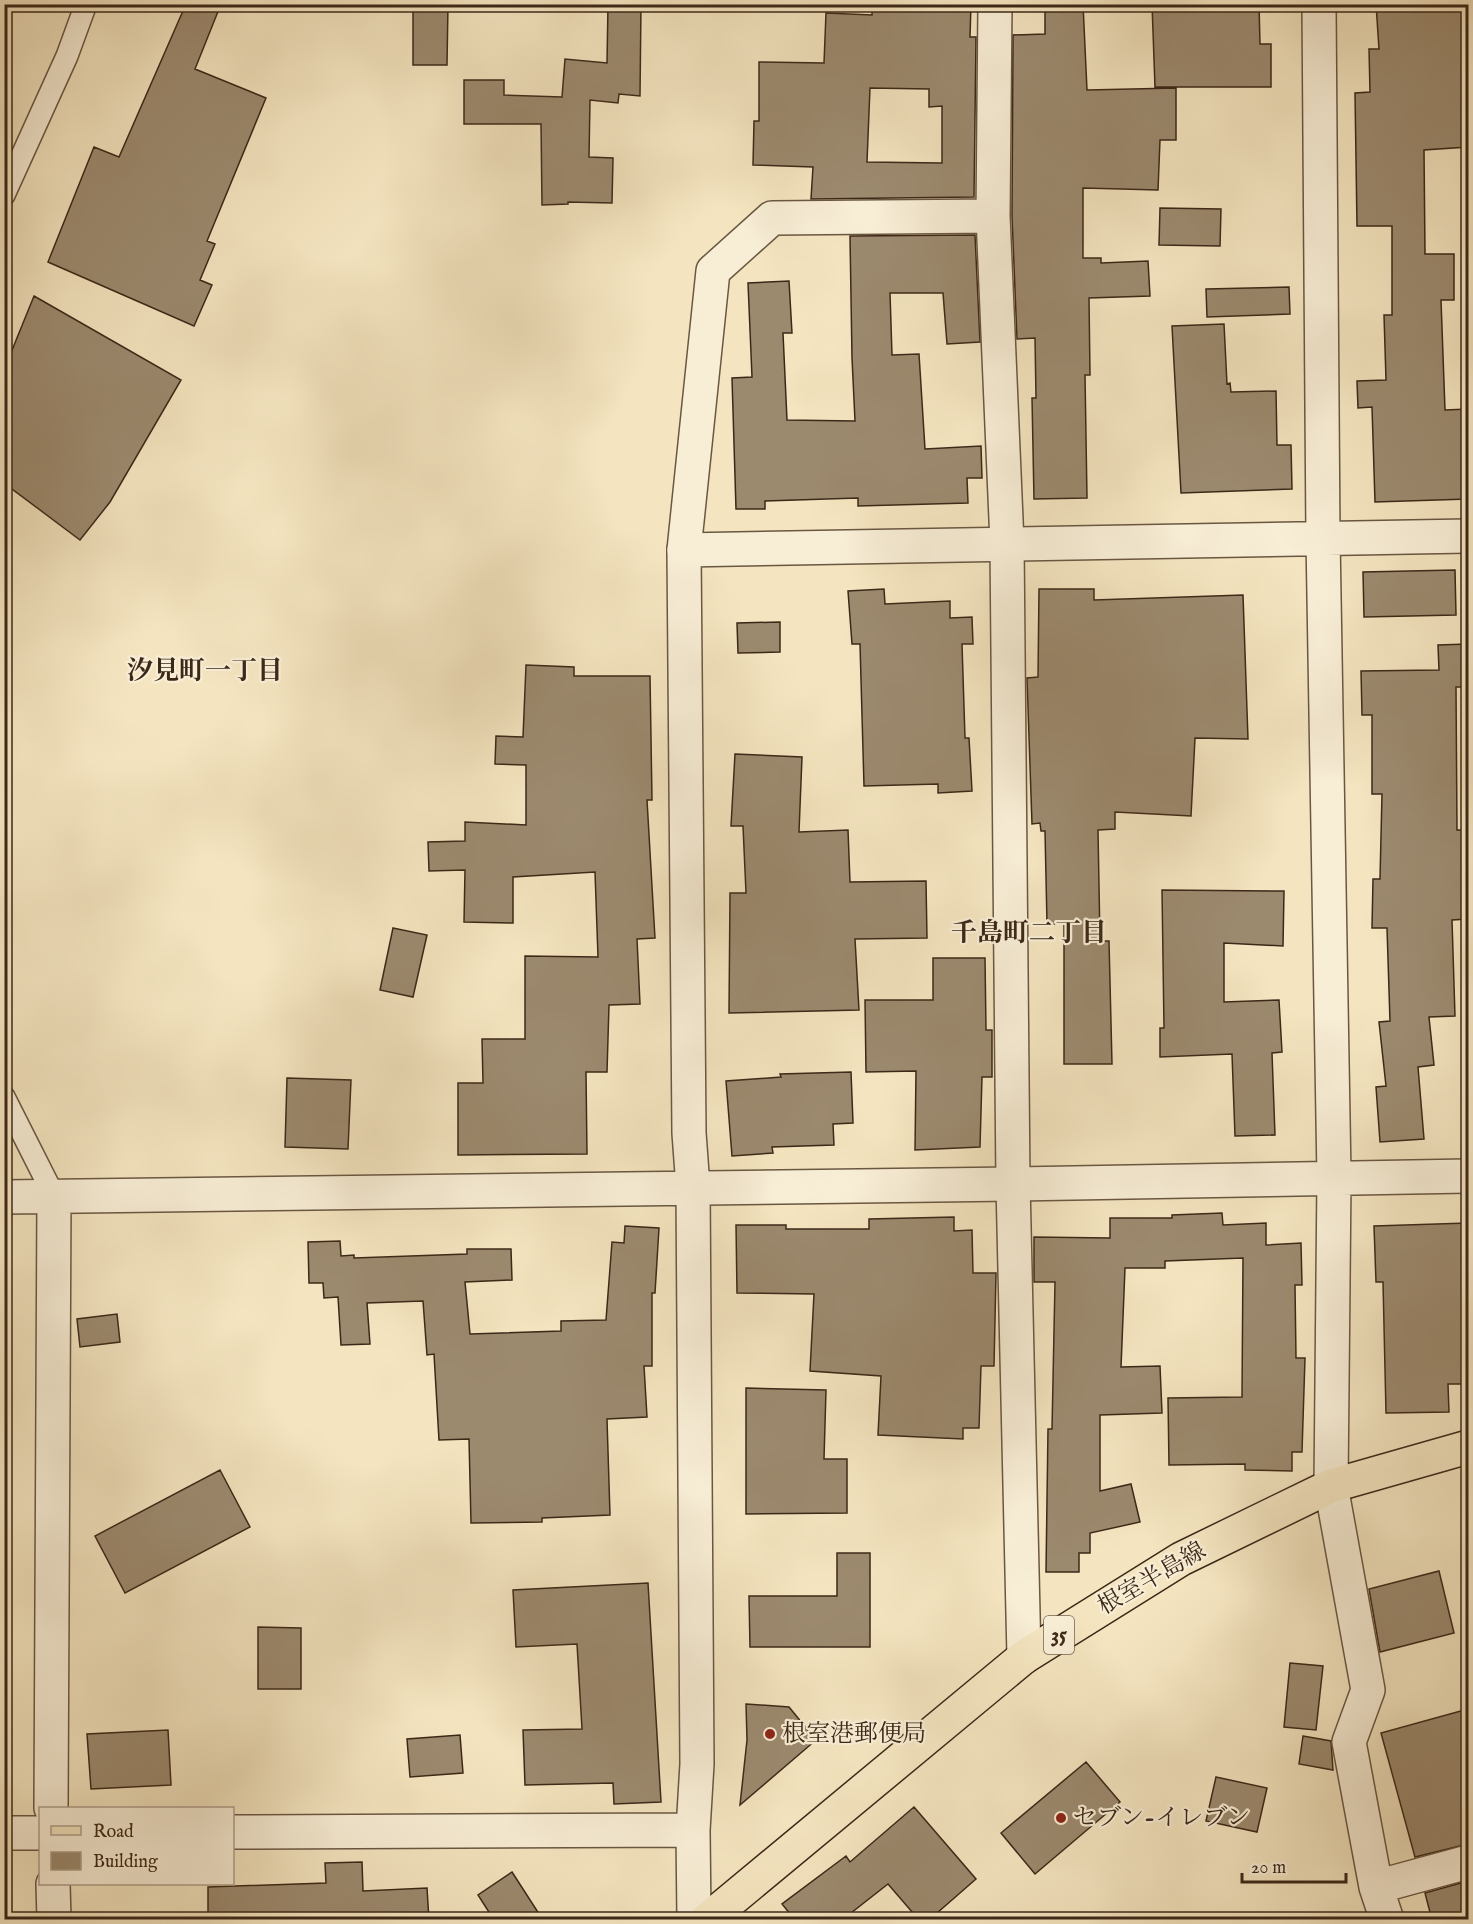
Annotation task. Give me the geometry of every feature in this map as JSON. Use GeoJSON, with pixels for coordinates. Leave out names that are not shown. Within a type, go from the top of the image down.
{"type":"FeatureCollection","features":[{"type":"Feature","properties":{"kind":"main road","name":"根室半島線"},"geometry":{"type":"LineString","coordinates":[[707,1920],[1024,1657],[1180,1559],[1331,1486],[1468,1447]]}},
{"type":"Feature","properties":{"kind":"street"},"geometry":{"type":"LineString","coordinates":[[995,4],[993,216],[1007,543],[1013,1184],[1024,1657]]}},
{"type":"Feature","properties":{"kind":"street"},"geometry":{"type":"LineString","coordinates":[[1319,4],[1323,538],[1334,1177],[1331,1486],[1368,1690],[1349,1742],[1376,1887],[1387,1920]]}},
{"type":"Feature","properties":{"kind":"street"},"geometry":{"type":"LineString","coordinates":[[694,1920],[693,1830],[697,1764],[693,1187],[689,1133],[684,550],[713,271],[772,218],[993,216]]}},
{"type":"Feature","properties":{"kind":"street"},"geometry":{"type":"LineString","coordinates":[[684,550],[1468,537]]}},
{"type":"Feature","properties":{"kind":"street"},"geometry":{"type":"LineString","coordinates":[[4,1197],[1468,1176]]}},
{"type":"Feature","properties":{"kind":"street"},"geometry":{"type":"LineString","coordinates":[[51,1807],[54,1196]]}},
{"type":"Feature","properties":{"kind":"street"},"geometry":{"type":"LineString","coordinates":[[234,1832],[693,1830]]}},
{"type":"Feature","properties":{"kind":"street"},"geometry":{"type":"LineString","coordinates":[[4,1833],[39,1833]]}},
{"type":"Feature","properties":{"kind":"street"},"geometry":{"type":"LineString","coordinates":[[1376,1887],[1468,1862]]}},
{"type":"Feature","properties":{"kind":"street"},"geometry":{"type":"LineString","coordinates":[[53,1885],[54,1920]]}},
{"type":"Feature","properties":{"kind":"lane"},"geometry":{"type":"LineString","coordinates":[[4,195],[67,56],[86,4]]}},
{"type":"Feature","properties":{"kind":"lane"},"geometry":{"type":"LineString","coordinates":[[4,1097],[54,1196]]}},
{"type":"Feature","properties":{"kind":"building"},"geometry":{"type":"Polygon","coordinates":[[[186,4],[221,4],[195,69],[266,98],[207,241],[215,244],[200,280],[212,285],[194,326],[48,262],[94,147],[119,157],[186,4]]]}},
{"type":"Feature","properties":{"kind":"building"},"geometry":{"type":"Polygon","coordinates":[[[413,4],[448,4],[447,65],[413,65],[413,4]]]}},
{"type":"Feature","properties":{"kind":"building"},"geometry":{"type":"Polygon","coordinates":[[[608,4],[641,4],[640,96],[619,94],[618,103],[590,100],[589,157],[613,158],[612,203],[568,202],[568,204],[542,205],[541,124],[464,124],[464,80],[504,80],[504,95],[562,97],[565,59],[607,63],[608,4]]]}},
{"type":"Feature","properties":{"kind":"building"},"geometry":{"type":"Polygon","coordinates":[[[872,4],[971,4],[970,37],[976,37],[974,197],[811,199],[813,167],[753,165],[754,121],[759,121],[759,62],[824,63],[826,13],[872,15],[872,4]],[[870,88],[867,162],[942,163],[942,106],[929,107],[929,89],[870,88]]]}},
{"type":"Feature","properties":{"kind":"building"},"geometry":{"type":"Polygon","coordinates":[[[1045,4],[1083,4],[1087,90],[1176,88],[1176,140],[1160,140],[1158,190],[1083,188],[1083,258],[1101,258],[1101,263],[1148,261],[1150,296],[1089,298],[1090,375],[1085,375],[1087,498],[1034,499],[1032,398],[1036,398],[1035,338],[1017,339],[1012,216],[1013,35],[1045,34],[1045,4]]]}},
{"type":"Feature","properties":{"kind":"building"},"geometry":{"type":"Polygon","coordinates":[[[1152,4],[1259,4],[1260,44],[1271,44],[1271,87],[1155,87],[1152,4]]]}},
{"type":"Feature","properties":{"kind":"building"},"geometry":{"type":"Polygon","coordinates":[[[1376,4],[1466,6],[1468,147],[1424,150],[1425,254],[1454,254],[1454,300],[1441,300],[1445,410],[1468,409],[1468,499],[1375,502],[1372,407],[1358,408],[1357,381],[1386,380],[1384,315],[1392,315],[1392,226],[1357,226],[1355,93],[1370,92],[1369,49],[1379,49],[1376,4]]]}},
{"type":"Feature","properties":{"kind":"building"},"geometry":{"type":"Polygon","coordinates":[[[1160,208],[1221,209],[1220,246],[1159,245],[1160,208]]]}},
{"type":"Feature","properties":{"kind":"building"},"geometry":{"type":"Polygon","coordinates":[[[975,235],[980,342],[947,344],[943,293],[890,293],[892,355],[919,354],[925,449],[981,446],[982,478],[967,478],[968,503],[858,506],[858,498],[765,501],[765,509],[736,509],[732,378],[752,377],[748,283],[789,281],[792,333],[783,333],[787,420],[855,421],[850,236],[975,235]]]}},
{"type":"Feature","properties":{"kind":"building"},"geometry":{"type":"Polygon","coordinates":[[[1289,287],[1290,314],[1207,317],[1206,289],[1289,287]]]}},
{"type":"Feature","properties":{"kind":"building"},"geometry":{"type":"Polygon","coordinates":[[[34,296],[181,380],[110,502],[80,540],[4,483],[4,370],[34,296]]]}},
{"type":"Feature","properties":{"kind":"building"},"geometry":{"type":"Polygon","coordinates":[[[1224,324],[1227,384],[1230,383],[1231,392],[1276,391],[1277,445],[1291,445],[1292,489],[1181,493],[1172,326],[1224,324]]]}},
{"type":"Feature","properties":{"kind":"building"},"geometry":{"type":"Polygon","coordinates":[[[1455,570],[1456,615],[1364,617],[1363,572],[1455,570]]]}},
{"type":"Feature","properties":{"kind":"building"},"geometry":{"type":"Polygon","coordinates":[[[884,589],[885,604],[950,601],[950,618],[972,617],[973,644],[962,644],[965,738],[969,738],[972,791],[938,793],[938,784],[864,786],[860,644],[852,644],[848,591],[884,589]]]}},
{"type":"Feature","properties":{"kind":"building"},"geometry":{"type":"Polygon","coordinates":[[[1039,589],[1094,589],[1094,600],[1243,595],[1248,739],[1195,738],[1191,816],[1115,812],[1115,829],[1098,830],[1100,941],[1109,941],[1112,1064],[1064,1064],[1064,924],[1047,924],[1045,831],[1041,831],[1040,823],[1032,824],[1027,678],[1038,677],[1039,589]]]}},
{"type":"Feature","properties":{"kind":"building"},"geometry":{"type":"Polygon","coordinates":[[[780,622],[780,652],[738,653],[737,623],[780,622]]]}},
{"type":"Feature","properties":{"kind":"building"},"geometry":{"type":"Polygon","coordinates":[[[1468,644],[1468,687],[1456,687],[1457,830],[1468,830],[1468,919],[1452,920],[1455,1016],[1429,1017],[1434,1065],[1418,1067],[1424,1139],[1380,1142],[1376,1087],[1386,1086],[1379,1022],[1390,1021],[1387,928],[1372,928],[1373,879],[1380,879],[1382,794],[1372,794],[1372,715],[1362,715],[1361,671],[1439,670],[1438,645],[1468,644]]]}},
{"type":"Feature","properties":{"kind":"building"},"geometry":{"type":"Polygon","coordinates":[[[526,665],[574,667],[574,676],[650,676],[652,800],[647,800],[655,938],[637,939],[640,1004],[609,1005],[607,1072],[586,1072],[587,1154],[458,1155],[458,1083],[483,1083],[482,1039],[525,1039],[525,956],[598,957],[595,872],[513,877],[513,923],[464,922],[465,870],[429,871],[428,842],[465,841],[465,822],[526,825],[526,765],[495,764],[496,736],[523,737],[526,665]]]}},
{"type":"Feature","properties":{"kind":"building"},"geometry":{"type":"Polygon","coordinates":[[[735,754],[802,757],[799,832],[848,830],[850,882],[926,881],[927,938],[855,939],[859,1010],[729,1013],[730,893],[746,893],[743,826],[731,826],[735,754]]]}},
{"type":"Feature","properties":{"kind":"building"},"geometry":{"type":"Polygon","coordinates":[[[1162,890],[1284,891],[1283,946],[1224,943],[1224,1002],[1279,1000],[1282,1052],[1272,1053],[1275,1135],[1235,1136],[1232,1054],[1160,1057],[1160,1028],[1164,1028],[1162,890]]]}},
{"type":"Feature","properties":{"kind":"building"},"geometry":{"type":"Polygon","coordinates":[[[393,928],[427,935],[413,997],[380,990],[393,928]]]}},
{"type":"Feature","properties":{"kind":"building"},"geometry":{"type":"Polygon","coordinates":[[[933,958],[985,958],[986,1030],[992,1030],[992,1077],[982,1077],[980,1147],[915,1150],[916,1071],[866,1072],[865,1000],[933,1000],[933,958]]]}},
{"type":"Feature","properties":{"kind":"building"},"geometry":{"type":"Polygon","coordinates":[[[851,1072],[853,1123],[833,1124],[834,1145],[772,1147],[773,1153],[732,1156],[726,1081],[781,1077],[780,1074],[851,1072]]]}},
{"type":"Feature","properties":{"kind":"building"},"geometry":{"type":"Polygon","coordinates":[[[287,1078],[351,1080],[348,1149],[285,1147],[287,1078]]]}},
{"type":"Feature","properties":{"kind":"building"},"geometry":{"type":"Polygon","coordinates":[[[1222,1213],[1223,1225],[1266,1223],[1266,1245],[1301,1243],[1302,1285],[1295,1285],[1296,1358],[1305,1358],[1302,1452],[1292,1452],[1292,1471],[1245,1470],[1245,1464],[1169,1465],[1168,1398],[1242,1397],[1243,1258],[1165,1261],[1165,1268],[1125,1268],[1121,1367],[1160,1366],[1162,1413],[1100,1415],[1100,1491],[1131,1484],[1140,1522],[1090,1533],[1090,1553],[1079,1553],[1079,1572],[1046,1572],[1048,1429],[1052,1429],[1055,1282],[1034,1282],[1034,1237],[1110,1238],[1110,1218],[1172,1218],[1172,1215],[1222,1213]]]}},
{"type":"Feature","properties":{"kind":"building"},"geometry":{"type":"Polygon","coordinates":[[[954,1217],[954,1231],[972,1230],[973,1273],[996,1273],[994,1366],[981,1366],[979,1428],[963,1428],[963,1439],[878,1435],[881,1376],[810,1371],[814,1294],[737,1293],[736,1225],[786,1225],[786,1229],[869,1229],[869,1219],[954,1217]]]}},
{"type":"Feature","properties":{"kind":"building"},"geometry":{"type":"Polygon","coordinates":[[[1468,1223],[1468,1384],[1448,1384],[1449,1412],[1386,1413],[1383,1282],[1376,1282],[1374,1226],[1468,1223]]]}},
{"type":"Feature","properties":{"kind":"building"},"geometry":{"type":"Polygon","coordinates":[[[625,1226],[659,1228],[655,1293],[652,1293],[652,1366],[644,1366],[647,1417],[607,1419],[610,1515],[542,1518],[542,1522],[471,1523],[469,1439],[439,1440],[434,1354],[427,1355],[423,1301],[367,1303],[370,1344],[341,1345],[338,1297],[324,1298],[323,1283],[309,1283],[308,1242],[340,1241],[341,1256],[354,1255],[354,1258],[467,1254],[467,1249],[511,1249],[512,1280],[465,1282],[470,1334],[561,1331],[561,1321],[606,1320],[612,1242],[624,1243],[625,1226]]]}},
{"type":"Feature","properties":{"kind":"building"},"geometry":{"type":"Polygon","coordinates":[[[117,1314],[120,1342],[80,1347],[77,1319],[117,1314]]]}},
{"type":"Feature","properties":{"kind":"building"},"geometry":{"type":"Polygon","coordinates":[[[746,1388],[826,1390],[824,1459],[847,1459],[847,1513],[746,1514],[746,1388]]]}},
{"type":"Feature","properties":{"kind":"building"},"geometry":{"type":"Polygon","coordinates":[[[220,1470],[250,1527],[125,1593],[95,1536],[220,1470]]]}},
{"type":"Feature","properties":{"kind":"building"},"geometry":{"type":"Polygon","coordinates":[[[837,1553],[870,1553],[870,1647],[750,1647],[749,1596],[837,1596],[837,1553]]]}},
{"type":"Feature","properties":{"kind":"building"},"geometry":{"type":"Polygon","coordinates":[[[1439,1571],[1454,1633],[1380,1652],[1369,1589],[1439,1571]]]}},
{"type":"Feature","properties":{"kind":"building"},"geometry":{"type":"Polygon","coordinates":[[[648,1583],[661,1802],[614,1804],[613,1783],[525,1785],[523,1730],[582,1729],[577,1644],[516,1647],[513,1590],[648,1583]]]}},
{"type":"Feature","properties":{"kind":"building"},"geometry":{"type":"Polygon","coordinates":[[[258,1627],[301,1628],[301,1689],[258,1689],[258,1627]]]}},
{"type":"Feature","properties":{"kind":"building"},"geometry":{"type":"Polygon","coordinates":[[[1290,1663],[1323,1666],[1316,1730],[1284,1727],[1290,1663]]]}},
{"type":"Feature","properties":{"kind":"building"},"geometry":{"type":"Polygon","coordinates":[[[746,1704],[789,1707],[816,1740],[740,1805],[747,1740],[746,1704]]]}},
{"type":"Feature","properties":{"kind":"building"},"geometry":{"type":"Polygon","coordinates":[[[1468,1709],[1468,1844],[1415,1857],[1381,1733],[1468,1709]]]}},
{"type":"Feature","properties":{"kind":"building"},"geometry":{"type":"Polygon","coordinates":[[[168,1730],[171,1785],[91,1789],[87,1734],[168,1730]]]}},
{"type":"Feature","properties":{"kind":"building"},"geometry":{"type":"Polygon","coordinates":[[[460,1735],[463,1773],[410,1777],[407,1739],[460,1735]]]}},
{"type":"Feature","properties":{"kind":"building"},"geometry":{"type":"Polygon","coordinates":[[[1303,1736],[1331,1741],[1333,1770],[1299,1764],[1303,1736]]]}},
{"type":"Feature","properties":{"kind":"building","name":"セブン-イレブン"},"geometry":{"type":"Polygon","coordinates":[[[1086,1762],[1120,1802],[1035,1874],[1001,1833],[1086,1762]]]}},
{"type":"Feature","properties":{"kind":"building"},"geometry":{"type":"Polygon","coordinates":[[[1216,1777],[1267,1788],[1257,1832],[1206,1821],[1216,1777]]]}},
{"type":"Feature","properties":{"kind":"building"},"geometry":{"type":"Polygon","coordinates":[[[914,1807],[976,1879],[929,1920],[919,1920],[888,1884],[842,1920],[795,1920],[782,1904],[846,1856],[850,1862],[914,1807]]]}},
{"type":"Feature","properties":{"kind":"building"},"geometry":{"type":"Polygon","coordinates":[[[362,1862],[363,1891],[427,1888],[429,1920],[208,1920],[208,1887],[326,1883],[325,1863],[362,1862]]]}},
{"type":"Feature","properties":{"kind":"building"},"geometry":{"type":"Polygon","coordinates":[[[512,1872],[543,1920],[494,1920],[478,1895],[512,1872]]]}},
{"type":"Feature","properties":{"kind":"building"},"geometry":{"type":"Polygon","coordinates":[[[1468,1881],[1468,1920],[1432,1920],[1425,1893],[1468,1881]]]}},
{"type":"Feature","properties":{"kind":"place","name":"根室港郵便局"},"geometry":{"type":"Point","coordinates":[770,1734]}},
{"type":"Feature","properties":{"kind":"place","name":"セブン-イレブン"},"geometry":{"type":"Point","coordinates":[1061,1818]}},
{"type":"Feature","properties":{"kind":"district","name":"汐見町一丁目"},"geometry":{"type":"Point","coordinates":[205,671]}},
{"type":"Feature","properties":{"kind":"district","name":"千島町二丁目"},"geometry":{"type":"Point","coordinates":[1029,933]}}]}
